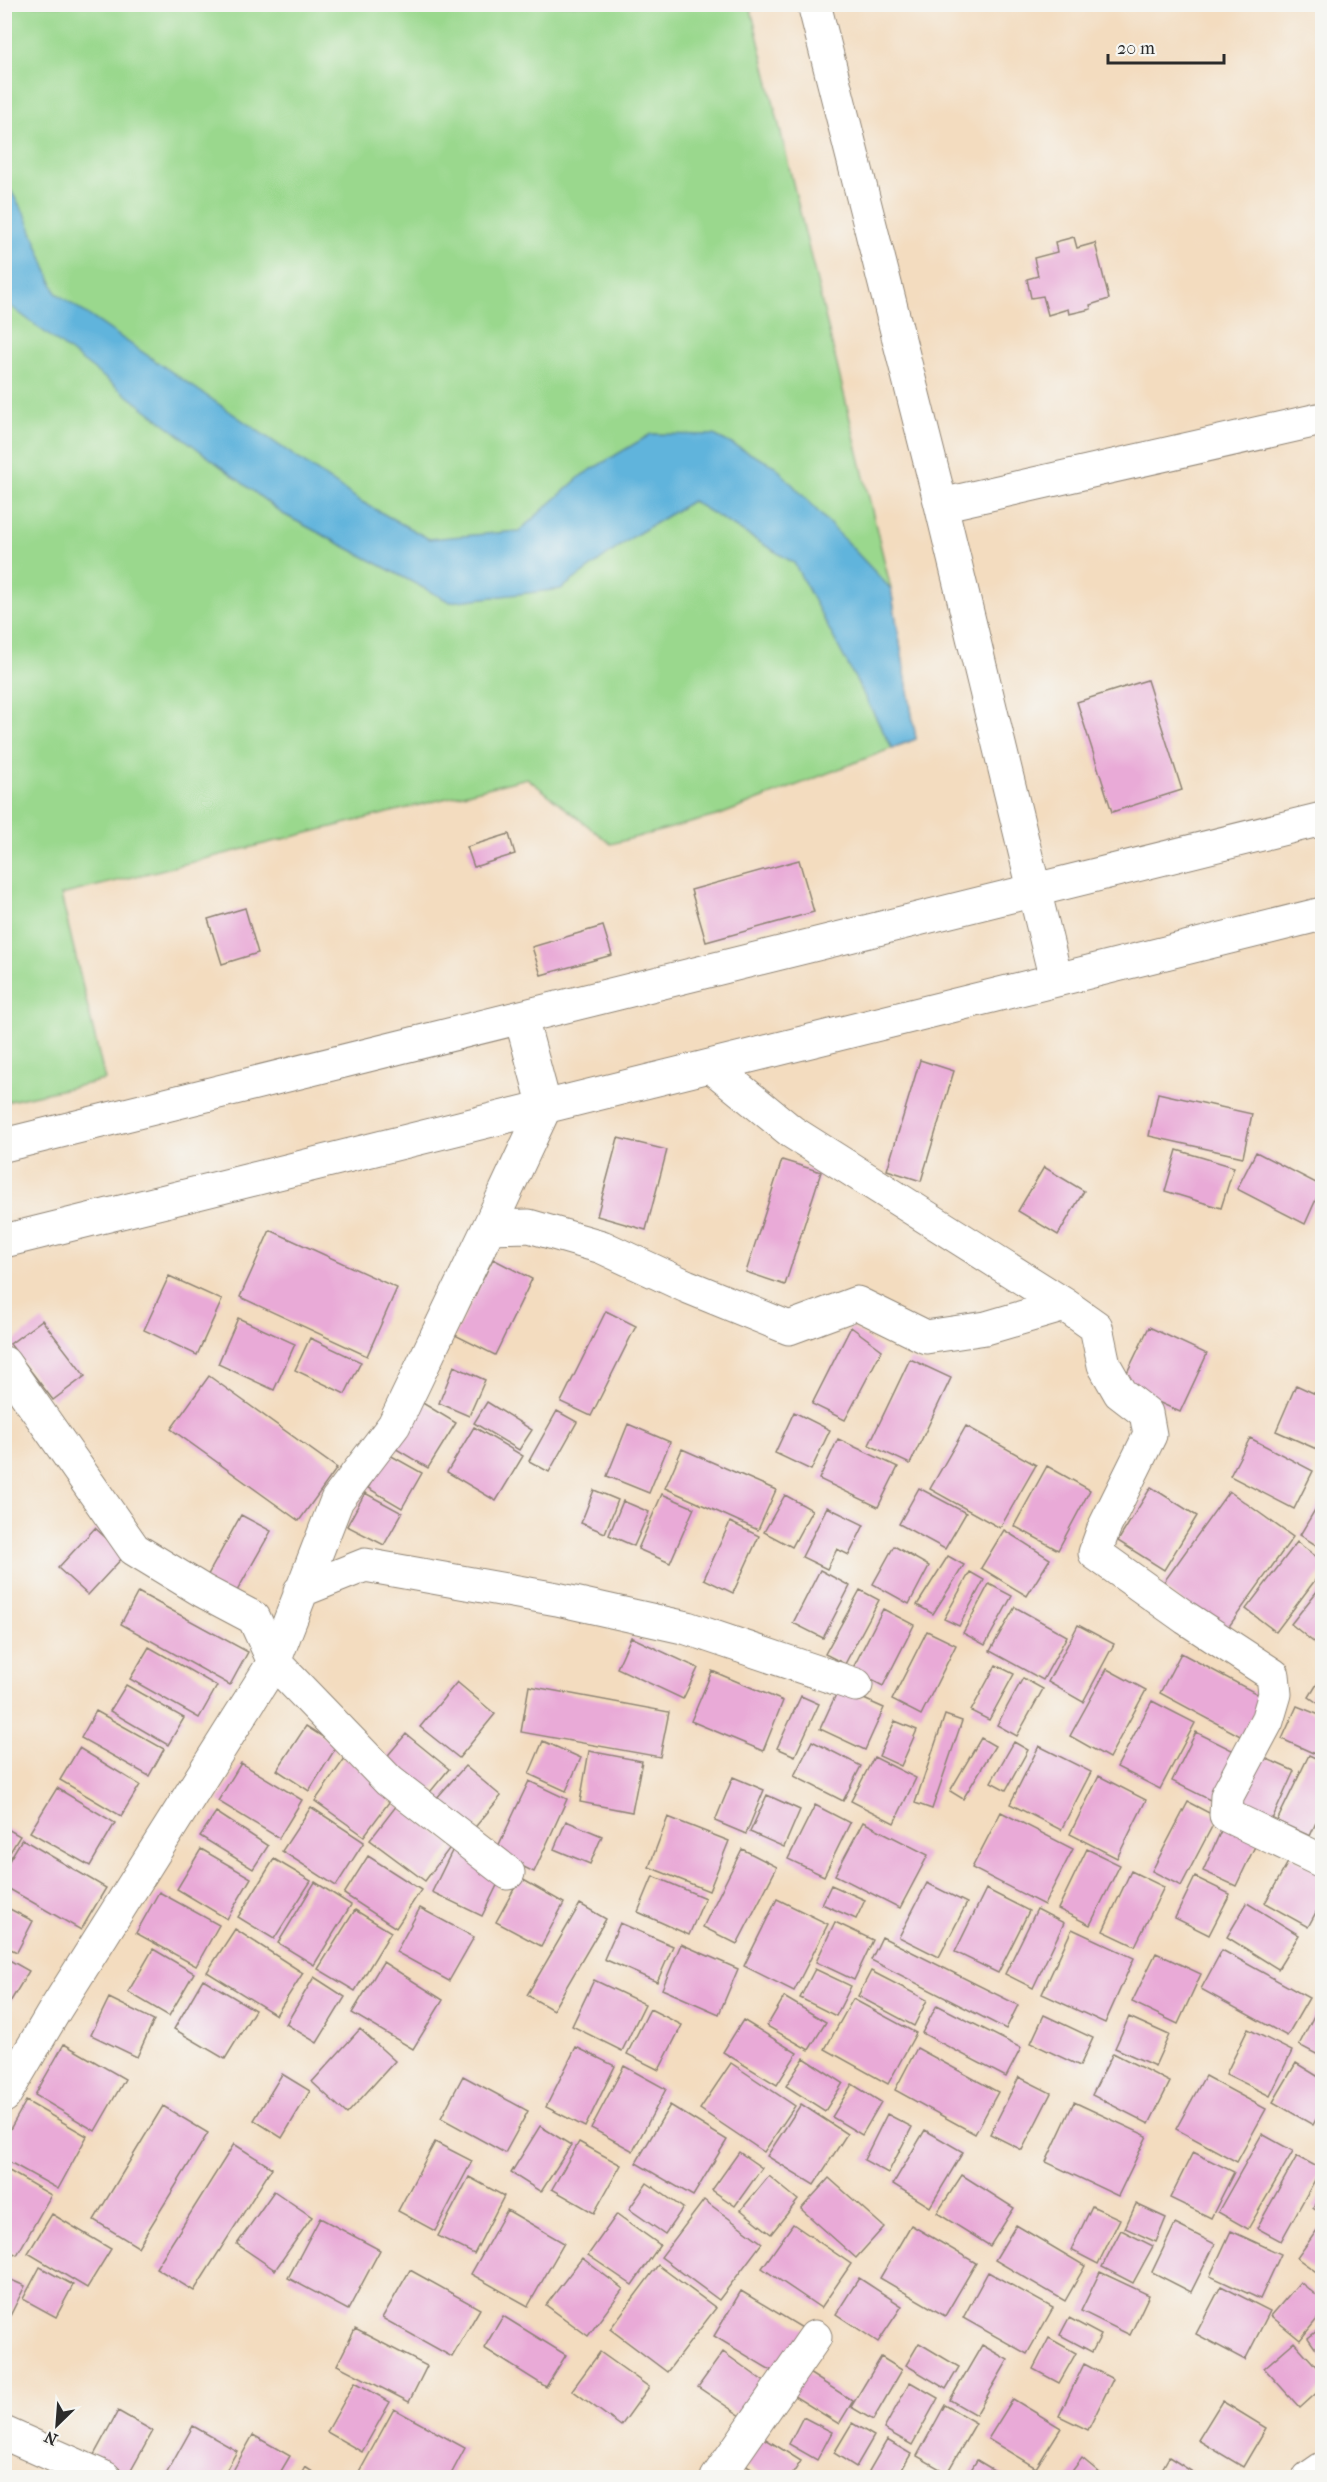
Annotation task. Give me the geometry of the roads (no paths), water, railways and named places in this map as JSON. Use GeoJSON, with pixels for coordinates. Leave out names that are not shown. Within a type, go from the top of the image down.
{"type":"FeatureCollection","features":[{"type":"Feature","properties":{"kind":"street"},"geometry":{"type":"LineString","coordinates":[[814,4],[941,506],[1056,980]]}},
{"type":"Feature","properties":{"kind":"street"},"geometry":{"type":"LineString","coordinates":[[941,506],[1323,420]]}},
{"type":"Feature","properties":{"kind":"street"},"geometry":{"type":"LineString","coordinates":[[4,1144],[1323,819]]}},
{"type":"Feature","properties":{"kind":"street"},"geometry":{"type":"LineString","coordinates":[[4,1241],[1323,914]]}},
{"type":"Feature","properties":{"kind":"street"},"geometry":{"type":"LineString","coordinates":[[4,2096],[55,2010],[274,1662],[337,1500],[394,1425],[489,1227],[545,1107],[521,1018]]}},
{"type":"Feature","properties":{"kind":"street"},"geometry":{"type":"LineString","coordinates":[[711,1066],[792,1132],[1096,1327],[1104,1365],[1120,1393],[1146,1413],[1150,1435],[1104,1528],[1095,1553],[1186,1618],[1273,1675],[1275,1694],[1266,1721],[1227,1796],[1226,1815],[1323,1861]]}},
{"type":"Feature","properties":{"kind":"street"},"geometry":{"type":"LineString","coordinates":[[489,1227],[529,1226],[602,1246],[686,1287],[789,1328],[857,1303],[926,1337],[986,1328],[1065,1305]]}},
{"type":"Feature","properties":{"kind":"street"},"geometry":{"type":"LineString","coordinates":[[4,1363],[134,1549],[202,1591],[254,1618],[274,1662],[388,1781],[508,1872]]}},
{"type":"Feature","properties":{"kind":"street"},"geometry":{"type":"LineString","coordinates":[[300,1591],[365,1565],[557,1599],[687,1629],[856,1685]]}},
{"type":"Feature","properties":{"kind":"street"},"geometry":{"type":"LineString","coordinates":[[717,2478],[815,2337]]}},
{"type":"Feature","properties":{"kind":"street"},"geometry":{"type":"LineString","coordinates":[[4,2433],[105,2478]]}},
{"type":"Feature","properties":{"kind":"street"},"geometry":{"type":"LineString","coordinates":[[1309,2478],[1323,2469]]}},
{"type":"Feature","properties":{"kind":"water"},"geometry":{"type":"Polygon","coordinates":[[[5,181],[26,216],[56,293],[362,502],[429,539],[519,531],[582,475],[651,434],[714,435],[775,466],[891,589],[916,739],[892,748],[794,563],[692,501],[634,536],[561,589],[450,602],[283,514],[5,302],[5,181]]]}}]}
